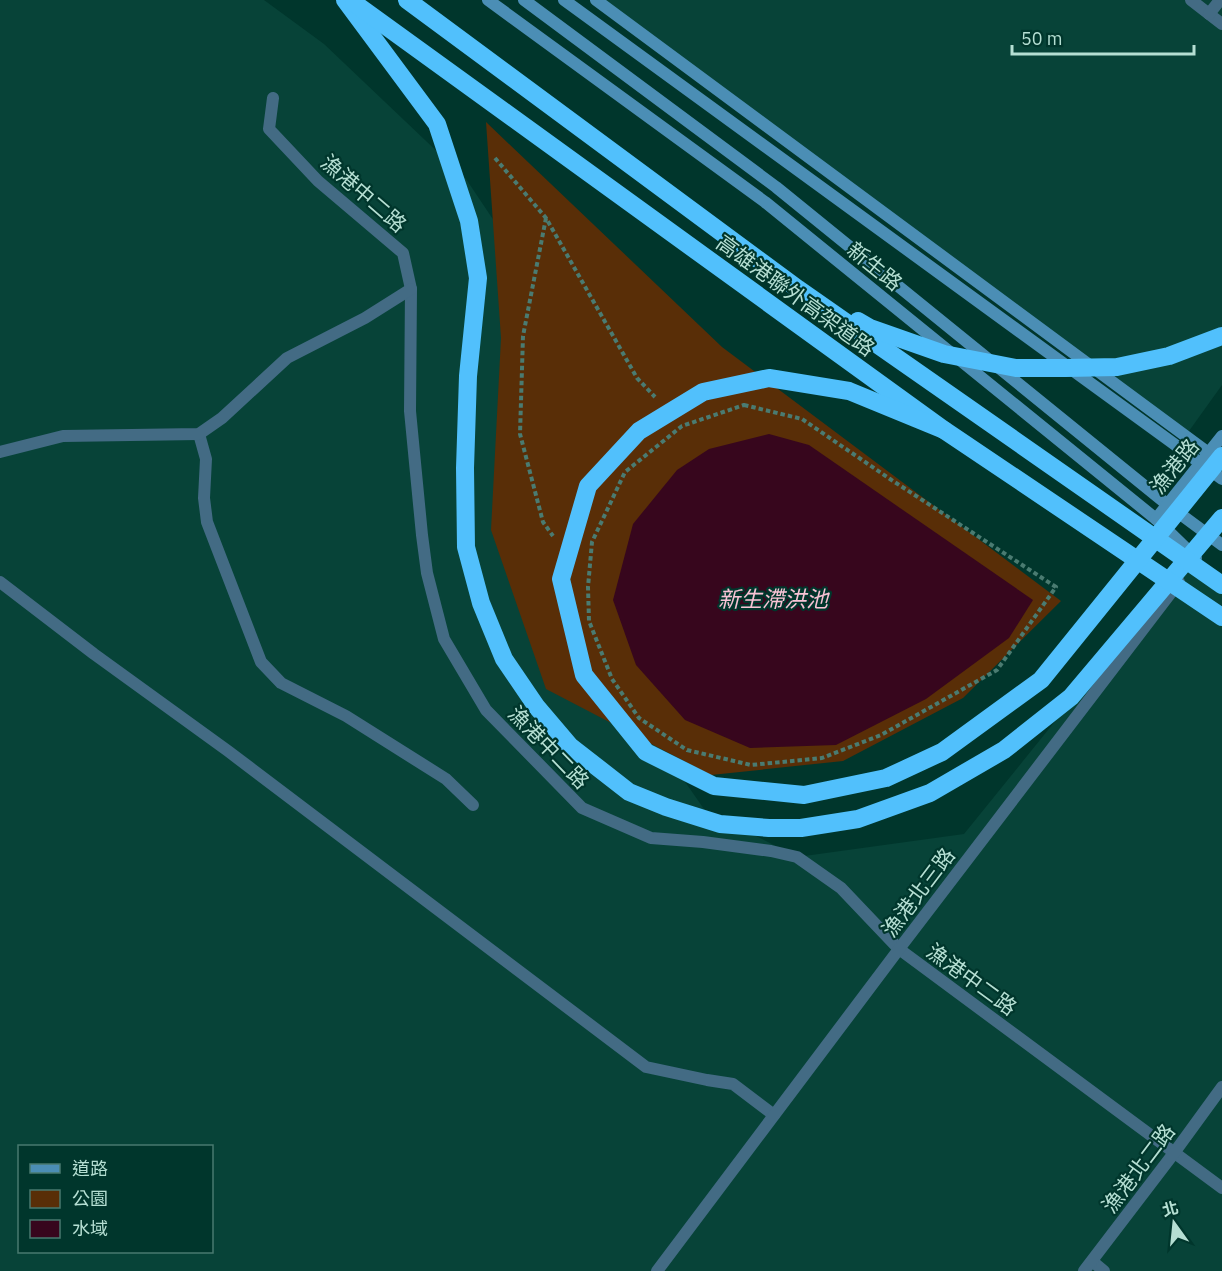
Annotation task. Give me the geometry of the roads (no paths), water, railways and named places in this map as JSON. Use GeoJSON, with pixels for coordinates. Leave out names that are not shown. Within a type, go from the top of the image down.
{"type":"FeatureCollection","features":[{"type":"Feature","properties":{"kind":"highway"},"geometry":{"type":"LineString","coordinates":[[345,0],[437,124],[470,221],[478,278],[468,376],[465,468],[466,547],[481,603],[504,659],[536,706],[570,746],[629,792],[666,807],[720,824],[769,828],[801,828],[858,819],[930,793],[1004,750],[1071,697],[1222,518]]}},
{"type":"Feature","properties":{"kind":"highway","name":"高雄港聯外高架道路"},"geometry":{"type":"LineString","coordinates":[[350,0],[944,430],[1222,617]]}},
{"type":"Feature","properties":{"kind":"highway","name":"高雄港聯外高架道路"},"geometry":{"type":"LineString","coordinates":[[407,0],[798,289],[1222,584]]}},
{"type":"Feature","properties":{"kind":"highway"},"geometry":{"type":"LineString","coordinates":[[798,289],[870,328],[944,354],[1016,368],[1117,367],[1169,356],[1222,336]]}},
{"type":"Feature","properties":{"kind":"highway"},"geometry":{"type":"LineString","coordinates":[[944,430],[849,391],[769,378],[704,392],[648,425],[639,431],[588,486],[561,579],[584,675],[646,752],[714,786],[804,795],[886,778],[942,752],[1041,680],[1211,457]]}},
{"type":"Feature","properties":{"kind":"street","name":"新生路"},"geometry":{"type":"LineString","coordinates":[[488,0],[765,202],[1156,519],[1222,584]]}},
{"type":"Feature","properties":{"kind":"street","name":"新生路"},"geometry":{"type":"LineString","coordinates":[[524,0],[776,187],[1168,505],[1219,539]]}},
{"type":"Feature","properties":{"kind":"street","name":"新生路"},"geometry":{"type":"LineString","coordinates":[[564,0],[1222,463]]}},
{"type":"Feature","properties":{"kind":"street","name":"新生路"},"geometry":{"type":"LineString","coordinates":[[596,0],[1211,457],[1222,478]]}},
{"type":"Feature","properties":{"kind":"street"},"geometry":{"type":"LineString","coordinates":[[1191,0],[1222,24]]}},
{"type":"Feature","properties":{"kind":"street"},"geometry":{"type":"LineString","coordinates":[[1209,14],[1220,0]]}},
{"type":"Feature","properties":{"kind":"street","name":"漁港中二路"},"geometry":{"type":"LineString","coordinates":[[273,99],[269,129],[318,181],[403,253],[411,290],[410,411],[427,573],[444,639],[486,710],[582,808],[651,838],[703,842],[771,851],[797,857],[841,888],[899,949],[1222,1188]]}},
{"type":"Feature","properties":{"kind":"street"},"geometry":{"type":"LineString","coordinates":[[0,452],[63,436],[199,434],[222,418],[287,358],[365,318],[411,290]]}},
{"type":"Feature","properties":{"kind":"street"},"geometry":{"type":"LineString","coordinates":[[199,434],[206,459],[204,498],[207,522],[261,662],[281,683],[346,716],[446,779],[473,805]]}},
{"type":"Feature","properties":{"kind":"street","name":"漁港路"},"geometry":{"type":"LineString","coordinates":[[1156,519],[1211,457],[1222,436]]}},
{"type":"Feature","properties":{"kind":"street","name":"漁港北三路"},"geometry":{"type":"LineString","coordinates":[[657,1271],[1197,559],[1219,539]]}},
{"type":"Feature","properties":{"kind":"street"},"geometry":{"type":"LineString","coordinates":[[0,582],[94,654],[228,750],[646,1067],[733,1084],[774,1115]]}},
{"type":"Feature","properties":{"kind":"street","name":"漁港北二路"},"geometry":{"type":"LineString","coordinates":[[1088,1266],[1222,1087]]}},
{"type":"Feature","properties":{"kind":"street"},"geometry":{"type":"LineString","coordinates":[[1088,1266],[1104,1271]]}},
{"type":"Feature","properties":{"kind":"water","name":"新生滯洪池"},"geometry":{"type":"Polygon","coordinates":[[[769,434],[809,445],[1033,600],[1009,638],[926,699],[836,745],[750,748],[685,720],[636,665],[613,600],[633,524],[677,470],[709,449],[769,434]]]}}]}
